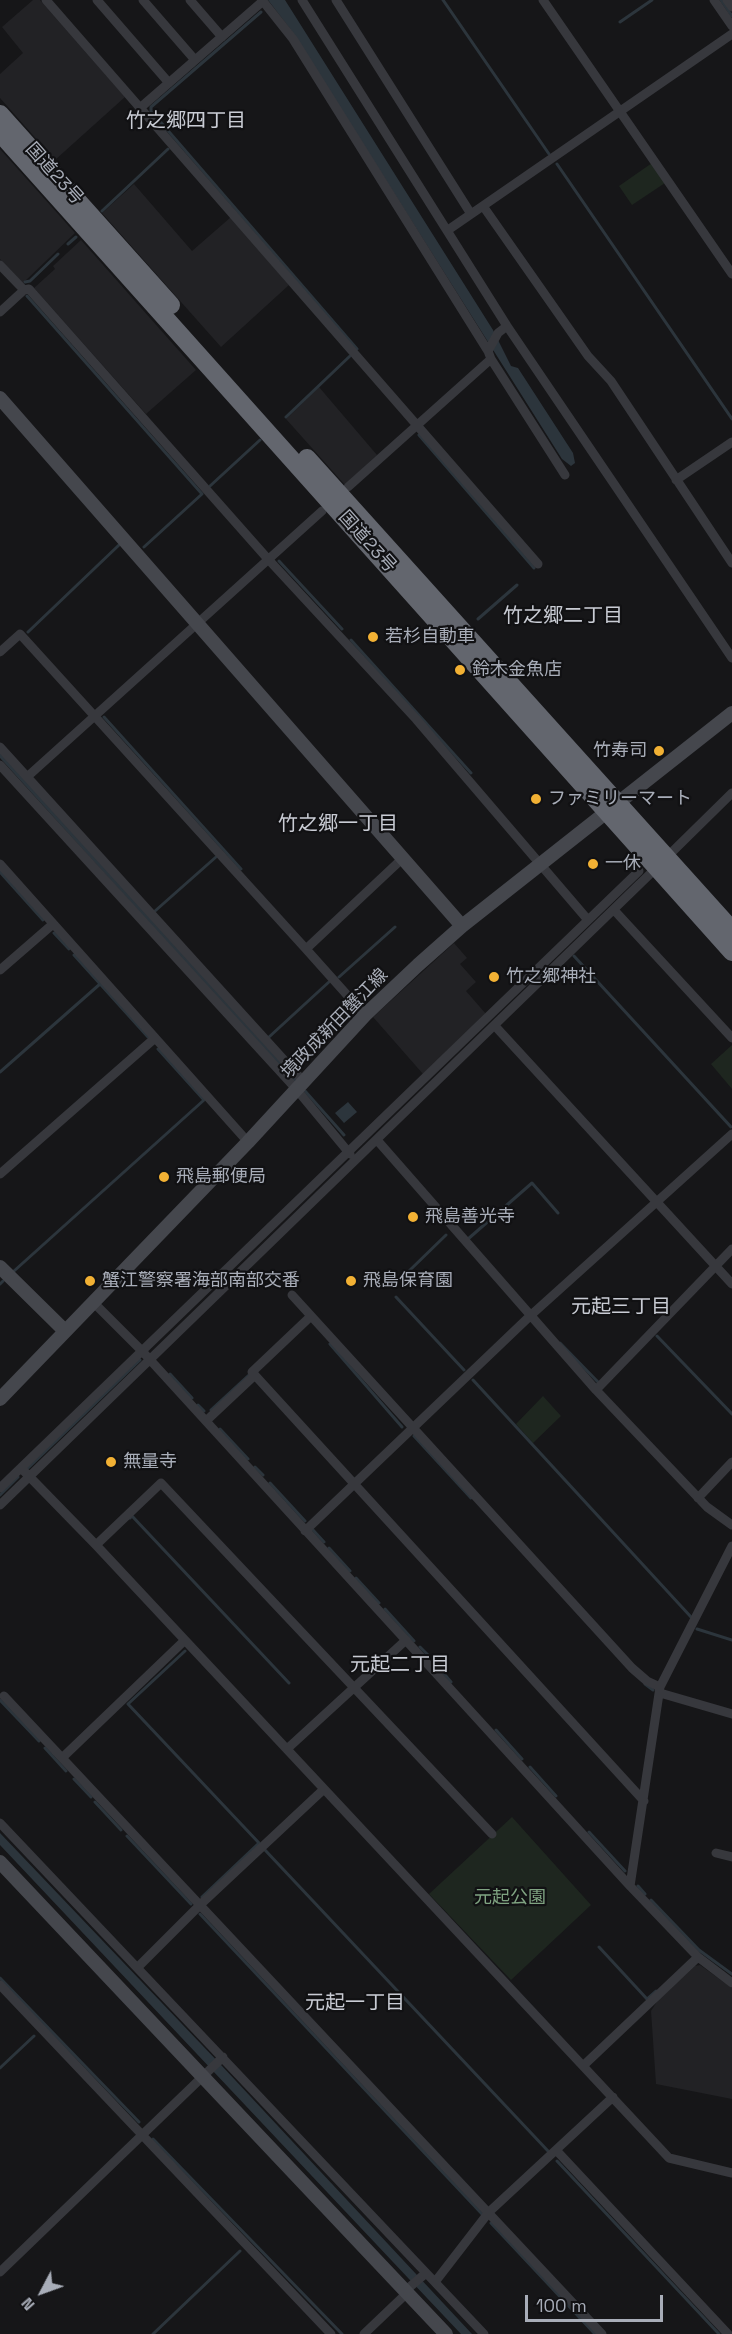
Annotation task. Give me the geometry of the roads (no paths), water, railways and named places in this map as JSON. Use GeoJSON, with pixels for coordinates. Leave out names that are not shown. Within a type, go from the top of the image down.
{"type":"FeatureCollection","features":[{"type":"Feature","properties":{"kind":"highway","name":"国道23号"},"geometry":{"type":"LineString","coordinates":[[0,114],[613,808],[732,952]]}},
{"type":"Feature","properties":{"kind":"highway","name":"国道23号"},"geometry":{"type":"LineString","coordinates":[[0,133],[613,808],[732,930]]}},
{"type":"Feature","properties":{"kind":"street"},"geometry":{"type":"LineString","coordinates":[[97,0],[169,83]]}},
{"type":"Feature","properties":{"kind":"street"},"geometry":{"type":"LineString","coordinates":[[143,0],[195,60]]}},
{"type":"Feature","properties":{"kind":"street"},"geometry":{"type":"LineString","coordinates":[[190,0],[222,37]]}},
{"type":"Feature","properties":{"kind":"street"},"geometry":{"type":"LineString","coordinates":[[302,0],[507,326],[732,658]]}},
{"type":"Feature","properties":{"kind":"street"},"geometry":{"type":"LineString","coordinates":[[336,0],[471,214]]}},
{"type":"Feature","properties":{"kind":"street"},"geometry":{"type":"LineString","coordinates":[[543,0],[732,274]]}},
{"type":"Feature","properties":{"kind":"street"},"geometry":{"type":"LineString","coordinates":[[714,0],[732,26]]}},
{"type":"Feature","properties":{"kind":"street"},"geometry":{"type":"LineString","coordinates":[[727,0],[732,7]]}},
{"type":"Feature","properties":{"kind":"street"},"geometry":{"type":"LineString","coordinates":[[48,1],[537,564]]}},
{"type":"Feature","properties":{"kind":"street"},"geometry":{"type":"LineString","coordinates":[[140,108],[262,1],[292,39],[565,475]]}},
{"type":"Feature","properties":{"kind":"street"},"geometry":{"type":"LineString","coordinates":[[448,230],[732,34]]}},
{"type":"Feature","properties":{"kind":"street"},"geometry":{"type":"LineString","coordinates":[[483,206],[588,356],[611,381],[732,563]]}},
{"type":"Feature","properties":{"kind":"street"},"geometry":{"type":"LineString","coordinates":[[0,265],[24,290]]}},
{"type":"Feature","properties":{"kind":"street"},"geometry":{"type":"LineString","coordinates":[[0,312],[24,290],[29,289],[267,558],[416,719],[588,920]]}},
{"type":"Feature","properties":{"kind":"street"},"geometry":{"type":"LineString","coordinates":[[348,487],[418,426],[489,352],[498,333],[507,326]]}},
{"type":"Feature","properties":{"kind":"street"},"geometry":{"type":"LineString","coordinates":[[0,398],[462,926]]}},
{"type":"Feature","properties":{"kind":"street"},"geometry":{"type":"LineString","coordinates":[[676,480],[732,442]]}},
{"type":"Feature","properties":{"kind":"street"},"geometry":{"type":"LineString","coordinates":[[27,777],[197,621],[322,511]]}},
{"type":"Feature","properties":{"kind":"street"},"geometry":{"type":"LineString","coordinates":[[0,652],[20,634],[365,1015]]}},
{"type":"Feature","properties":{"kind":"street","name":"境政成新田蟹江線"},"geometry":{"type":"LineString","coordinates":[[0,1399],[248,1142],[365,1015],[462,926],[732,713]]}},
{"type":"Feature","properties":{"kind":"street"},"geometry":{"type":"LineString","coordinates":[[0,747],[2,760],[300,1086]]}},
{"type":"Feature","properties":{"kind":"street"},"geometry":{"type":"LineString","coordinates":[[2,760],[27,777],[300,1086],[355,1161]]}},
{"type":"Feature","properties":{"kind":"street"},"geometry":{"type":"LineString","coordinates":[[672,852],[732,793]]}},
{"type":"Feature","properties":{"kind":"street"},"geometry":{"type":"LineString","coordinates":[[306,948],[404,857]]}},
{"type":"Feature","properties":{"kind":"street"},"geometry":{"type":"LineString","coordinates":[[0,864],[248,1142]]}},
{"type":"Feature","properties":{"kind":"street"},"geometry":{"type":"LineString","coordinates":[[0,1488],[639,871]]}},
{"type":"Feature","properties":{"kind":"street"},"geometry":{"type":"LineString","coordinates":[[0,1505],[651,873]]}},
{"type":"Feature","properties":{"kind":"street"},"geometry":{"type":"LineString","coordinates":[[614,910],[732,1038]]}},
{"type":"Feature","properties":{"kind":"street"},"geometry":{"type":"LineString","coordinates":[[0,970],[53,924]]}},
{"type":"Feature","properties":{"kind":"street"},"geometry":{"type":"LineString","coordinates":[[495,1026],[732,1284]]}},
{"type":"Feature","properties":{"kind":"street"},"geometry":{"type":"LineString","coordinates":[[0,1174],[155,1038]]}},
{"type":"Feature","properties":{"kind":"street"},"geometry":{"type":"LineString","coordinates":[[305,1531],[530,1316],[732,1134]]}},
{"type":"Feature","properties":{"kind":"street"},"geometry":{"type":"LineString","coordinates":[[377,1140],[596,1389],[698,1498],[713,1513],[732,1525]]}},
{"type":"Feature","properties":{"kind":"street"},"geometry":{"type":"LineString","coordinates":[[596,1389],[732,1249]]}},
{"type":"Feature","properties":{"kind":"street"},"geometry":{"type":"LineString","coordinates":[[0,1267],[64,1331]]}},
{"type":"Feature","properties":{"kind":"street"},"geometry":{"type":"LineString","coordinates":[[292,1295],[632,1668],[660,1690],[732,1714]]}},
{"type":"Feature","properties":{"kind":"street"},"geometry":{"type":"LineString","coordinates":[[93,1302],[142,1350],[630,1886],[698,1957],[732,1983]]}},
{"type":"Feature","properties":{"kind":"street"},"geometry":{"type":"LineString","coordinates":[[311,1316],[252,1372],[644,1802]]}},
{"type":"Feature","properties":{"kind":"street"},"geometry":{"type":"LineString","coordinates":[[206,1421],[255,1376]]}},
{"type":"Feature","properties":{"kind":"street"},"geometry":{"type":"LineString","coordinates":[[698,1498],[732,1462]]}},
{"type":"Feature","properties":{"kind":"street"},"geometry":{"type":"LineString","coordinates":[[21,1468],[96,1545],[669,2158],[732,2173]]}},
{"type":"Feature","properties":{"kind":"street"},"geometry":{"type":"LineString","coordinates":[[96,1545],[161,1483],[492,1834]]}},
{"type":"Feature","properties":{"kind":"street"},"geometry":{"type":"LineString","coordinates":[[630,1886],[660,1690],[732,1546]]}},
{"type":"Feature","properties":{"kind":"street"},"geometry":{"type":"LineString","coordinates":[[62,1758],[185,1640]]}},
{"type":"Feature","properties":{"kind":"street"},"geometry":{"type":"LineString","coordinates":[[287,1749],[405,1640]]}},
{"type":"Feature","properties":{"kind":"street"},"geometry":{"type":"LineString","coordinates":[[4,1696],[603,2334]]}},
{"type":"Feature","properties":{"kind":"street"},"geometry":{"type":"LineString","coordinates":[[138,1967],[324,1788]]}},
{"type":"Feature","properties":{"kind":"street"},"geometry":{"type":"LineString","coordinates":[[0,1822],[424,2275],[435,2282],[484,2334]]}},
{"type":"Feature","properties":{"kind":"street"},"geometry":{"type":"LineString","coordinates":[[716,1853],[732,1857]]}},
{"type":"Feature","properties":{"kind":"street"},"geometry":{"type":"LineString","coordinates":[[0,1862],[204,2074],[446,2334]]}},
{"type":"Feature","properties":{"kind":"street"},"geometry":{"type":"LineString","coordinates":[[584,2065],[698,1957]]}},
{"type":"Feature","properties":{"kind":"street"},"geometry":{"type":"LineString","coordinates":[[0,1985],[331,2334]]}},
{"type":"Feature","properties":{"kind":"street"},"geometry":{"type":"LineString","coordinates":[[0,2272],[222,2059]]}},
{"type":"Feature","properties":{"kind":"street"},"geometry":{"type":"LineString","coordinates":[[435,2282],[489,2212],[613,2097]]}},
{"type":"Feature","properties":{"kind":"street"},"geometry":{"type":"LineString","coordinates":[[556,2150],[728,2334]]}},
{"type":"Feature","properties":{"kind":"street"},"geometry":{"type":"LineString","coordinates":[[364,2334],[424,2275]]}},
{"type":"Feature","properties":{"kind":"waterway"},"geometry":{"type":"LineString","coordinates":[[443,0],[549,154]]}},
{"type":"Feature","properties":{"kind":"waterway"},"geometry":{"type":"LineString","coordinates":[[620,22],[652,0]]}},
{"type":"Feature","properties":{"kind":"waterway"},"geometry":{"type":"LineString","coordinates":[[721,0],[732,16]]}},
{"type":"Feature","properties":{"kind":"waterway"},"geometry":{"type":"LineString","coordinates":[[261,12],[151,107],[151,111],[357,349]]}},
{"type":"Feature","properties":{"kind":"waterway"},"geometry":{"type":"LineString","coordinates":[[102,211],[168,149]]}},
{"type":"Feature","properties":{"kind":"waterway"},"geometry":{"type":"LineString","coordinates":[[557,164],[732,419]]}},
{"type":"Feature","properties":{"kind":"waterway"},"geometry":{"type":"LineString","coordinates":[[68,244],[76,237]]}},
{"type":"Feature","properties":{"kind":"waterway"},"geometry":{"type":"LineString","coordinates":[[25,282],[30,281],[58,254]]}},
{"type":"Feature","properties":{"kind":"waterway"},"geometry":{"type":"LineString","coordinates":[[27,296],[202,494],[144,547]]}},
{"type":"Feature","properties":{"kind":"waterway"},"geometry":{"type":"LineString","coordinates":[[286,417],[350,356]]}},
{"type":"Feature","properties":{"kind":"waterway"},"geometry":{"type":"LineString","coordinates":[[419,435],[534,568]]}},
{"type":"Feature","properties":{"kind":"waterway"},"geometry":{"type":"LineString","coordinates":[[210,486],[260,440]]}},
{"type":"Feature","properties":{"kind":"waterway"},"geometry":{"type":"LineString","coordinates":[[28,632],[119,545]]}},
{"type":"Feature","properties":{"kind":"waterway"},"geometry":{"type":"LineString","coordinates":[[279,561],[342,629]]}},
{"type":"Feature","properties":{"kind":"waterway"},"geometry":{"type":"LineString","coordinates":[[478,619],[517,585]]}},
{"type":"Feature","properties":{"kind":"waterway"},"geometry":{"type":"LineString","coordinates":[[351,640],[471,773]]}},
{"type":"Feature","properties":{"kind":"waterway"},"geometry":{"type":"LineString","coordinates":[[104,717],[241,869]]}},
{"type":"Feature","properties":{"kind":"waterway"},"geometry":{"type":"LineString","coordinates":[[155,911],[216,857]]}},
{"type":"Feature","properties":{"kind":"waterway"},"geometry":{"type":"LineString","coordinates":[[0,872],[43,920]]}},
{"type":"Feature","properties":{"kind":"waterway"},"geometry":{"type":"LineString","coordinates":[[339,977],[395,927]]}},
{"type":"Feature","properties":{"kind":"waterway"},"geometry":{"type":"LineString","coordinates":[[54,933],[69,949]]}},
{"type":"Feature","properties":{"kind":"waterway"},"geometry":{"type":"LineString","coordinates":[[74,955],[148,1037]]}},
{"type":"Feature","properties":{"kind":"waterway"},"geometry":{"type":"LineString","coordinates":[[574,956],[731,1127]]}},
{"type":"Feature","properties":{"kind":"waterway"},"geometry":{"type":"LineString","coordinates":[[269,1037],[330,981]]}},
{"type":"Feature","properties":{"kind":"waterway"},"geometry":{"type":"LineString","coordinates":[[0,1072],[100,984]]}},
{"type":"Feature","properties":{"kind":"waterway"},"geometry":{"type":"LineString","coordinates":[[14,1271],[204,1100],[158,1049]]}},
{"type":"Feature","properties":{"kind":"waterway"},"geometry":{"type":"LineString","coordinates":[[305,1091],[344,1135]]}},
{"type":"Feature","properties":{"kind":"waterway"},"geometry":{"type":"LineString","coordinates":[[468,1239],[532,1183],[558,1213]]}},
{"type":"Feature","properties":{"kind":"waterway"},"geometry":{"type":"LineString","coordinates":[[409,1271],[446,1235]]}},
{"type":"Feature","properties":{"kind":"waterway"},"geometry":{"type":"LineString","coordinates":[[0,1284],[3,1281]]}},
{"type":"Feature","properties":{"kind":"waterway"},"geometry":{"type":"LineString","coordinates":[[396,1297],[464,1370]]}},
{"type":"Feature","properties":{"kind":"waterway"},"geometry":{"type":"LineString","coordinates":[[657,1336],[732,1414]]}},
{"type":"Feature","properties":{"kind":"waterway"},"geometry":{"type":"LineString","coordinates":[[560,1343],[598,1382]]}},
{"type":"Feature","properties":{"kind":"waterway"},"geometry":{"type":"LineString","coordinates":[[330,1344],[402,1427]]}},
{"type":"Feature","properties":{"kind":"waterway"},"geometry":{"type":"LineString","coordinates":[[28,1468],[140,1360]]}},
{"type":"Feature","properties":{"kind":"waterway"},"geometry":{"type":"LineString","coordinates":[[170,1374],[192,1398]]}},
{"type":"Feature","properties":{"kind":"waterway"},"geometry":{"type":"LineString","coordinates":[[211,1410],[249,1375]]}},
{"type":"Feature","properties":{"kind":"waterway"},"geometry":{"type":"LineString","coordinates":[[473,1380],[691,1617]]}},
{"type":"Feature","properties":{"kind":"waterway"},"geometry":{"type":"LineString","coordinates":[[198,1405],[204,1411]]}},
{"type":"Feature","properties":{"kind":"waterway"},"geometry":{"type":"LineString","coordinates":[[220,1429],[248,1459]]}},
{"type":"Feature","properties":{"kind":"waterway"},"geometry":{"type":"LineString","coordinates":[[414,1436],[471,1498]]}},
{"type":"Feature","properties":{"kind":"waterway"},"geometry":{"type":"LineString","coordinates":[[255,1467],[263,1475]]}},
{"type":"Feature","properties":{"kind":"waterway"},"geometry":{"type":"LineString","coordinates":[[0,1495],[18,1477]]}},
{"type":"Feature","properties":{"kind":"waterway"},"geometry":{"type":"LineString","coordinates":[[270,1483],[305,1521]]}},
{"type":"Feature","properties":{"kind":"waterway"},"geometry":{"type":"LineString","coordinates":[[130,1518],[132,1516],[289,1683]]}},
{"type":"Feature","properties":{"kind":"waterway"},"geometry":{"type":"LineString","coordinates":[[313,1530],[324,1542]]}},
{"type":"Feature","properties":{"kind":"waterway"},"geometry":{"type":"LineString","coordinates":[[329,1548],[350,1571]]}},
{"type":"Feature","properties":{"kind":"waterway"},"geometry":{"type":"LineString","coordinates":[[356,1578],[379,1603]]}},
{"type":"Feature","properties":{"kind":"waterway"},"geometry":{"type":"LineString","coordinates":[[385,1609],[414,1641]]}},
{"type":"Feature","properties":{"kind":"waterway"},"geometry":{"type":"LineString","coordinates":[[697,1629],[732,1640]]}},
{"type":"Feature","properties":{"kind":"waterway"},"geometry":{"type":"LineString","coordinates":[[420,1647],[428,1655]]}},
{"type":"Feature","properties":{"kind":"waterway"},"geometry":{"type":"LineString","coordinates":[[185,1651],[128,1704],[259,1843],[202,1897]]}},
{"type":"Feature","properties":{"kind":"waterway"},"geometry":{"type":"LineString","coordinates":[[440,1669],[451,1682]]}},
{"type":"Feature","properties":{"kind":"waterway"},"geometry":{"type":"LineString","coordinates":[[645,1684],[653,1690]]}},
{"type":"Feature","properties":{"kind":"waterway"},"geometry":{"type":"LineString","coordinates":[[0,1700],[39,1741]]}},
{"type":"Feature","properties":{"kind":"waterway"},"geometry":{"type":"LineString","coordinates":[[496,1730],[522,1759]]}},
{"type":"Feature","properties":{"kind":"waterway"},"geometry":{"type":"LineString","coordinates":[[45,1748],[66,1771]]}},
{"type":"Feature","properties":{"kind":"waterway"},"geometry":{"type":"LineString","coordinates":[[530,1767],[556,1796]]}},
{"type":"Feature","properties":{"kind":"waterway"},"geometry":{"type":"LineString","coordinates":[[74,1779],[91,1797]]}},
{"type":"Feature","properties":{"kind":"waterway"},"geometry":{"type":"LineString","coordinates":[[95,1802],[121,1830]]}},
{"type":"Feature","properties":{"kind":"waterway"},"geometry":{"type":"LineString","coordinates":[[589,1832],[625,1871]]}},
{"type":"Feature","properties":{"kind":"waterway"},"geometry":{"type":"LineString","coordinates":[[127,1836],[191,1904]]}},
{"type":"Feature","properties":{"kind":"waterway"},"geometry":{"type":"LineString","coordinates":[[265,1850],[548,2151]]}},
{"type":"Feature","properties":{"kind":"waterway"},"geometry":{"type":"LineString","coordinates":[[638,1886],[645,1894]]}},
{"type":"Feature","properties":{"kind":"waterway"},"geometry":{"type":"LineString","coordinates":[[651,1900],[699,1950],[732,1974]]}},
{"type":"Feature","properties":{"kind":"waterway"},"geometry":{"type":"LineString","coordinates":[[200,1914],[482,2214]]}},
{"type":"Feature","properties":{"kind":"waterway"},"geometry":{"type":"LineString","coordinates":[[599,1947],[647,1999],[656,1991]]}},
{"type":"Feature","properties":{"kind":"waterway"},"geometry":{"type":"LineString","coordinates":[[0,1978],[139,2122]]}},
{"type":"Feature","properties":{"kind":"waterway"},"geometry":{"type":"LineString","coordinates":[[0,2068],[34,2036]]}},
{"type":"Feature","properties":{"kind":"waterway"},"geometry":{"type":"LineString","coordinates":[[153,2139],[342,2334]]}},
{"type":"Feature","properties":{"kind":"waterway"},"geometry":{"type":"LineString","coordinates":[[557,2161],[719,2334]]}},
{"type":"Feature","properties":{"kind":"waterway"},"geometry":{"type":"LineString","coordinates":[[491,2223],[595,2334]]}},
{"type":"Feature","properties":{"kind":"waterway"},"geometry":{"type":"LineString","coordinates":[[153,2334],[240,2251]]}},
{"type":"Feature","properties":{"kind":"place","name":"若杉自動車"},"geometry":{"type":"Point","coordinates":[373,637]}},
{"type":"Feature","properties":{"kind":"place","name":"鈴木金魚店"},"geometry":{"type":"Point","coordinates":[460,670]}},
{"type":"Feature","properties":{"kind":"place","name":"竹寿司"},"geometry":{"type":"Point","coordinates":[659,751]}},
{"type":"Feature","properties":{"kind":"place","name":"ファミリーマート"},"geometry":{"type":"Point","coordinates":[536,799]}},
{"type":"Feature","properties":{"kind":"place","name":"一休"},"geometry":{"type":"Point","coordinates":[593,864]}},
{"type":"Feature","properties":{"kind":"place","name":"竹之郷神社"},"geometry":{"type":"Point","coordinates":[494,977]}},
{"type":"Feature","properties":{"kind":"place","name":"飛島郵便局"},"geometry":{"type":"Point","coordinates":[164,1177]}},
{"type":"Feature","properties":{"kind":"place","name":"飛島善光寺"},"geometry":{"type":"Point","coordinates":[413,1217]}},
{"type":"Feature","properties":{"kind":"place","name":"蟹江警察署海部南部交番"},"geometry":{"type":"Point","coordinates":[90,1281]}},
{"type":"Feature","properties":{"kind":"place","name":"飛島保育園"},"geometry":{"type":"Point","coordinates":[351,1281]}},
{"type":"Feature","properties":{"kind":"place","name":"無量寺"},"geometry":{"type":"Point","coordinates":[111,1462]}},
{"type":"Feature","properties":{"kind":"district","name":"竹之郷四丁目"},"geometry":{"type":"Point","coordinates":[186,122]}},
{"type":"Feature","properties":{"kind":"district","name":"竹之郷二丁目"},"geometry":{"type":"Point","coordinates":[563,617]}},
{"type":"Feature","properties":{"kind":"district","name":"竹之郷一丁目"},"geometry":{"type":"Point","coordinates":[338,825]}},
{"type":"Feature","properties":{"kind":"district","name":"元起三丁目"},"geometry":{"type":"Point","coordinates":[621,1308]}},
{"type":"Feature","properties":{"kind":"district","name":"元起二丁目"},"geometry":{"type":"Point","coordinates":[400,1666]}},
{"type":"Feature","properties":{"kind":"district","name":"元起一丁目"},"geometry":{"type":"Point","coordinates":[355,2004]}},
{"type":"Feature","properties":{"kind":"park label","name":"元起公園"},"geometry":{"type":"Point","coordinates":[510,1898]}}]}
